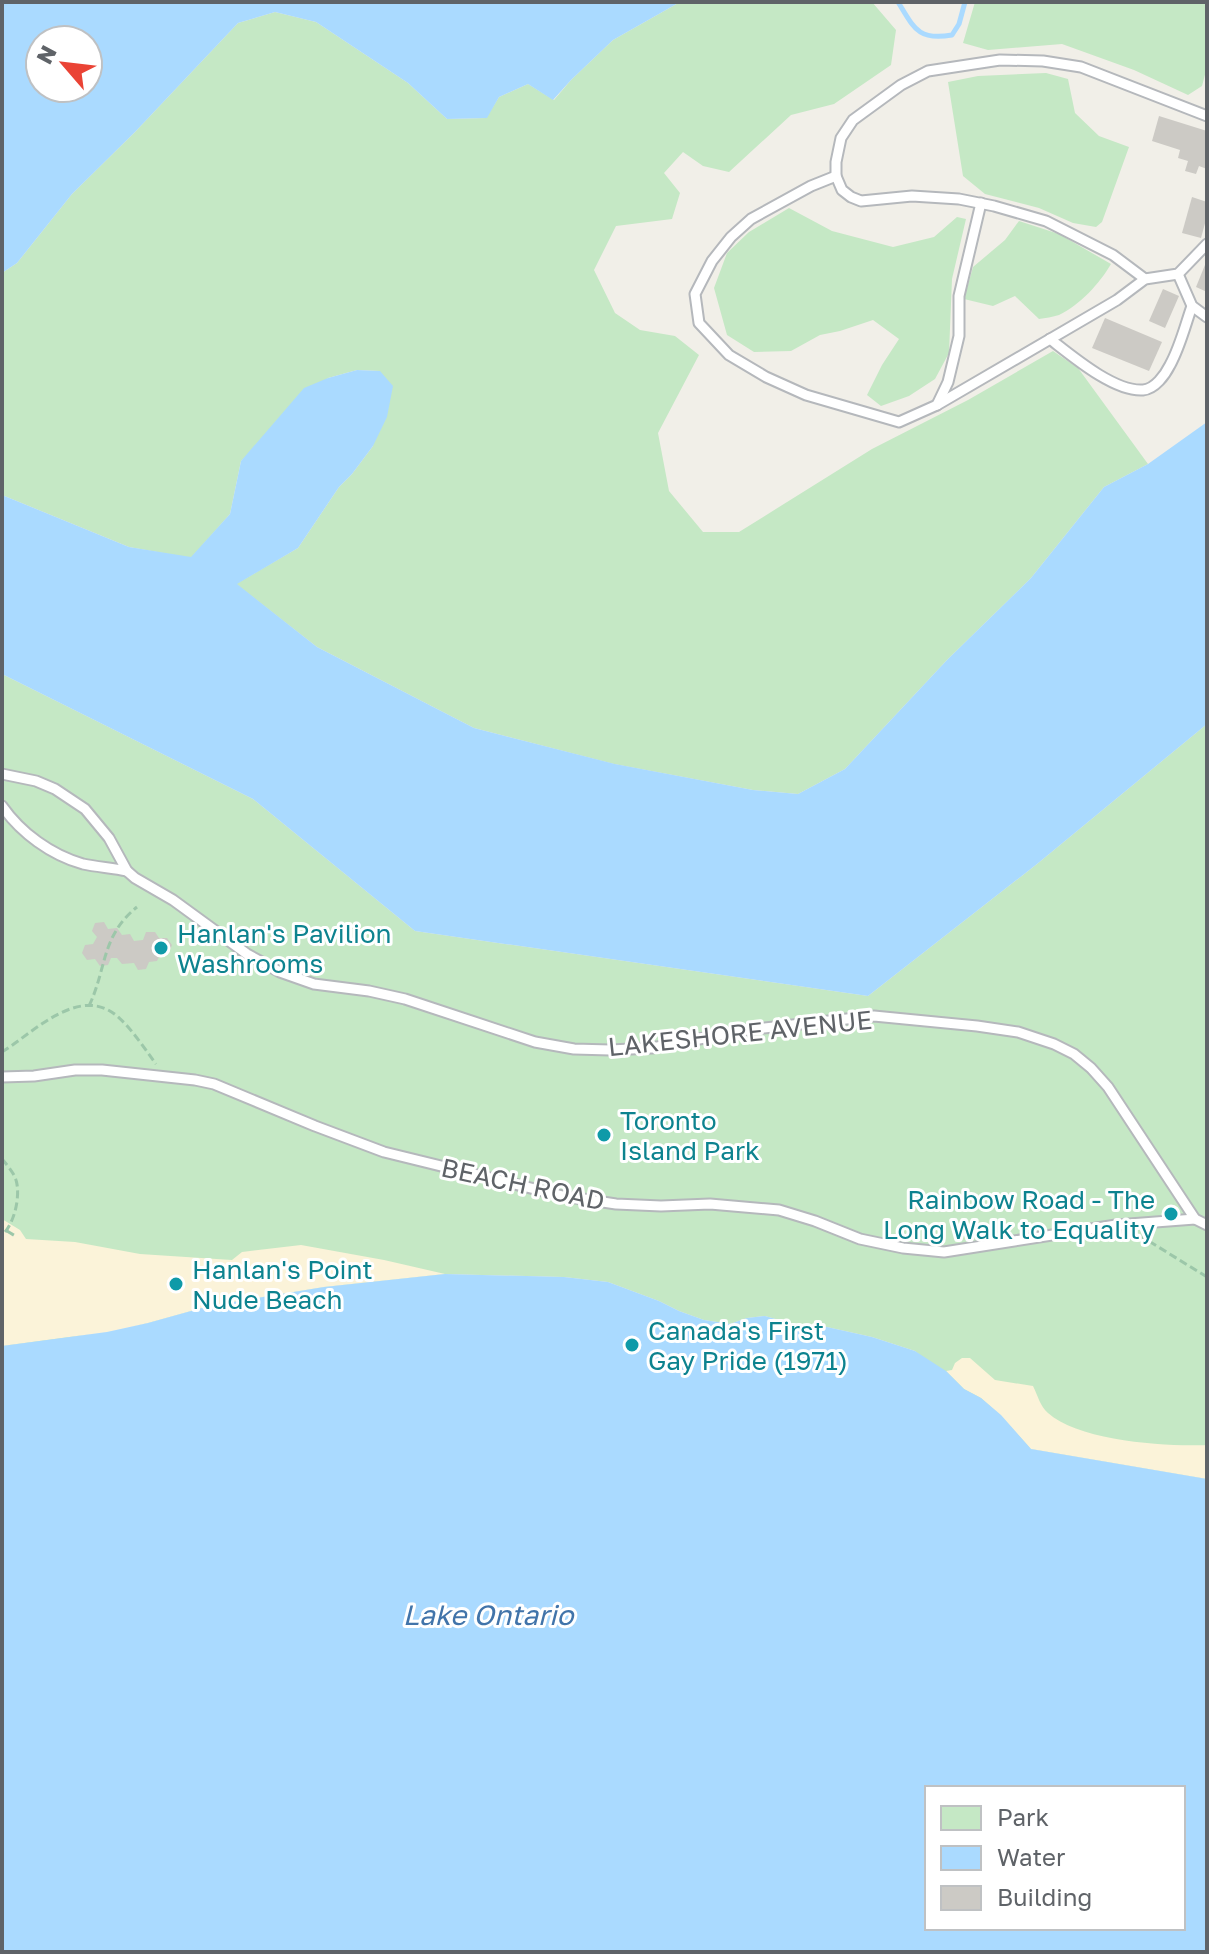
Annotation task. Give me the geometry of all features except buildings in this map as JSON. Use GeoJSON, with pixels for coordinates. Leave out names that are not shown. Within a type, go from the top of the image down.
{"type":"FeatureCollection","features":[{"type":"Feature","properties":{"kind":"lane"},"geometry":{"type":"LineString","coordinates":[[1145,279],[1113,255],[1046,221],[959,199],[912,196],[861,201],[851,197],[842,190],[836,176],[841,138],[853,120],[890,92],[928,71],[1000,60],[1043,61],[1081,67],[1207,116]]}},
{"type":"Feature","properties":{"kind":"lane"},"geometry":{"type":"LineString","coordinates":[[836,176],[751,219],[731,237],[712,261],[695,294],[699,323],[729,355],[766,377],[806,395],[899,422],[937,405],[1117,300],[1145,279],[1178,274],[1207,244]]}},
{"type":"Feature","properties":{"kind":"lane"},"geometry":{"type":"LineString","coordinates":[[937,405],[948,382],[959,336],[959,296],[981,203]]}},
{"type":"Feature","properties":{"kind":"lane"},"geometry":{"type":"LineString","coordinates":[[1178,274],[1192,306],[1207,317]]}},
{"type":"Feature","properties":{"kind":"lane"},"geometry":{"type":"LineString","coordinates":[[1050,339],[1112,382],[1145,390],[1157,384],[1169,367],[1192,306]]}},
{"type":"Feature","properties":{"kind":"lane","name":"LAKESHORE AVENUE"},"geometry":{"type":"LineString","coordinates":[[2,774],[36,781],[55,789],[85,809],[96,820],[127,871],[135,878],[173,900],[247,954],[280,972],[314,984],[405,999],[535,1042],[574,1049],[652,1048],[746,1030],[874,1016],[1018,1032],[1054,1044],[1074,1054],[1108,1087],[1195,1219]]}},
{"type":"Feature","properties":{"kind":"lane","name":"LAKESHORE AVENUE"},"geometry":{"type":"LineString","coordinates":[[2,806],[21,829],[43,846],[85,864],[127,871]]}},
{"type":"Feature","properties":{"kind":"lane","name":"BEACH ROAD"},"geometry":{"type":"LineString","coordinates":[[2,1077],[102,1070],[214,1084],[384,1152],[563,1196],[616,1204],[710,1204],[779,1210],[860,1239],[903,1248],[944,1252],[1121,1224],[1195,1219]]}},
{"type":"Feature","properties":{"kind":"lane"},"geometry":{"type":"LineString","coordinates":[[1195,1219],[1207,1225]]}},
{"type":"Feature","properties":{"kind":"path"},"geometry":{"type":"LineString","coordinates":[[89,1006],[117,928],[137,907]]}},
{"type":"Feature","properties":{"kind":"path"},"geometry":{"type":"LineString","coordinates":[[2,1052],[61,1012],[89,1006],[103,1008],[120,1018],[166,1076]]}},
{"type":"Feature","properties":{"kind":"path"},"geometry":{"type":"LineString","coordinates":[[2,1159],[16,1178],[18,1188],[10,1225],[2,1235]]}},
{"type":"Feature","properties":{"kind":"path"},"geometry":{"type":"LineString","coordinates":[[1121,1224],[1207,1277]]}},
{"type":"Feature","properties":{"kind":"path"},"geometry":{"type":"LineString","coordinates":[[7,1231],[17,1237]]}},
{"type":"Feature","properties":{"kind":"green space"},"geometry":{"type":"Polygon","coordinates":[[[680,2],[872,2],[896,30],[891,65],[834,104],[791,115],[729,172],[703,166],[683,152],[664,173],[680,193],[672,219],[616,226],[594,270],[615,313],[640,330],[675,336],[699,355],[658,433],[669,491],[703,532],[739,532],[872,449],[968,400],[1053,351],[1078,368],[1148,464],[1104,487],[1031,578],[947,660],[845,769],[798,794],[753,790],[614,764],[474,728],[317,647],[236,584],[298,548],[339,487],[373,446],[380,371],[357,370],[328,378],[241,461],[230,514],[191,558],[129,547],[2,495],[2,273],[17,263],[72,194],[238,23],[275,12],[316,22],[408,83],[447,119],[486,118],[499,97],[528,84],[554,100],[613,40],[680,2]]]}},
{"type":"Feature","properties":{"kind":"green space"},"geometry":{"type":"Polygon","coordinates":[[[975,2],[1207,2],[1207,67],[1202,86],[1188,95],[1134,70],[1062,44],[988,50],[963,43],[975,2]]]}},
{"type":"Feature","properties":{"kind":"green space"},"geometry":{"type":"Polygon","coordinates":[[[1046,73],[1068,79],[1075,113],[1099,136],[1129,147],[1102,222],[1096,227],[1073,223],[1039,208],[985,194],[963,176],[948,82],[978,76],[1046,73]]]}},
{"type":"Feature","properties":{"kind":"green space"},"geometry":{"type":"Polygon","coordinates":[[[789,208],[832,231],[893,247],[934,237],[957,217],[966,219],[952,279],[949,353],[935,379],[909,396],[881,406],[867,395],[899,339],[873,320],[820,335],[791,351],[754,352],[727,335],[714,288],[727,253],[749,232],[789,208]]]}},
{"type":"Feature","properties":{"kind":"green space"},"geometry":{"type":"Polygon","coordinates":[[[1019,221],[1059,234],[1111,264],[1089,293],[1059,315],[1039,319],[1015,296],[993,306],[964,299],[973,267],[1005,240],[1019,221]]]}},
{"type":"Feature","properties":{"kind":"green space","name":"Toronto Island Park"},"geometry":{"type":"Polygon","coordinates":[[[2,674],[253,799],[415,931],[868,996],[1037,864],[1207,724],[1207,1479],[1031,1449],[915,1351],[872,1337],[827,1327],[793,1324],[765,1316],[730,1324],[704,1320],[608,1282],[564,1277],[445,1274],[324,1287],[209,1306],[148,1323],[61,1339],[2,1346],[2,674]]]}},
{"type":"Feature","properties":{"kind":"sand","name":"Hanlan's Point Nude Beach"},"geometry":{"type":"Polygon","coordinates":[[[2,1219],[20,1230],[26,1239],[75,1242],[140,1254],[232,1260],[242,1252],[301,1245],[445,1274],[324,1287],[209,1306],[107,1332],[2,1346],[2,1219]]]}},
{"type":"Feature","properties":{"kind":"sand"},"geometry":{"type":"Polygon","coordinates":[[[962,1358],[970,1358],[995,1380],[1033,1386],[1048,1413],[1080,1430],[1147,1443],[1207,1445],[1207,1479],[1031,1449],[1000,1415],[981,1398],[964,1389],[946,1371],[952,1370],[962,1358]]]}},
{"type":"Feature","properties":{"kind":"water"},"geometry":{"type":"Polygon","coordinates":[[[2,2],[680,2],[613,40],[553,100],[528,84],[499,97],[487,118],[447,119],[408,83],[316,22],[275,12],[238,23],[72,194],[17,263],[2,273],[2,2]]]}},
{"type":"Feature","properties":{"kind":"water"},"geometry":{"type":"Polygon","coordinates":[[[357,370],[380,371],[393,386],[387,417],[373,446],[339,487],[298,548],[237,584],[317,647],[474,728],[615,764],[753,790],[798,794],[845,769],[947,660],[1031,578],[1104,487],[1148,464],[1207,422],[1207,724],[1037,864],[868,996],[415,931],[253,799],[2,674],[2,495],[129,547],[191,557],[230,514],[241,461],[304,388],[357,370]]]}},
{"type":"Feature","properties":{"kind":"water","name":"Lake Ontario"},"geometry":{"type":"Polygon","coordinates":[[[445,1274],[564,1277],[608,1282],[704,1320],[730,1324],[765,1316],[793,1324],[827,1327],[872,1337],[915,1351],[946,1371],[964,1389],[981,1398],[1031,1449],[1207,1479],[1207,1952],[2,1952],[2,1346],[107,1332],[209,1306],[324,1287],[445,1274]]]}},
{"type":"Feature","properties":{"kind":"waterway"},"geometry":{"type":"LineString","coordinates":[[898,2],[918,30],[931,36],[952,35],[959,24],[965,2]]}},
{"type":"Feature","properties":{"kind":"place","name":"Hanlan's Pavilion Washrooms"},"geometry":{"type":"Point","coordinates":[161,948]}},
{"type":"Feature","properties":{"kind":"place","name":"Toronto Island Park"},"geometry":{"type":"Point","coordinates":[604,1135]}},
{"type":"Feature","properties":{"kind":"place","name":"Rainbow Road - The Long Walk to Equality"},"geometry":{"type":"Point","coordinates":[1171,1214]}},
{"type":"Feature","properties":{"kind":"place","name":"Hanlan's Point Nude Beach"},"geometry":{"type":"Point","coordinates":[176,1284]}},
{"type":"Feature","properties":{"kind":"place","name":"Canada's First Gay Pride (1971)"},"geometry":{"type":"Point","coordinates":[632,1345]}}]}
